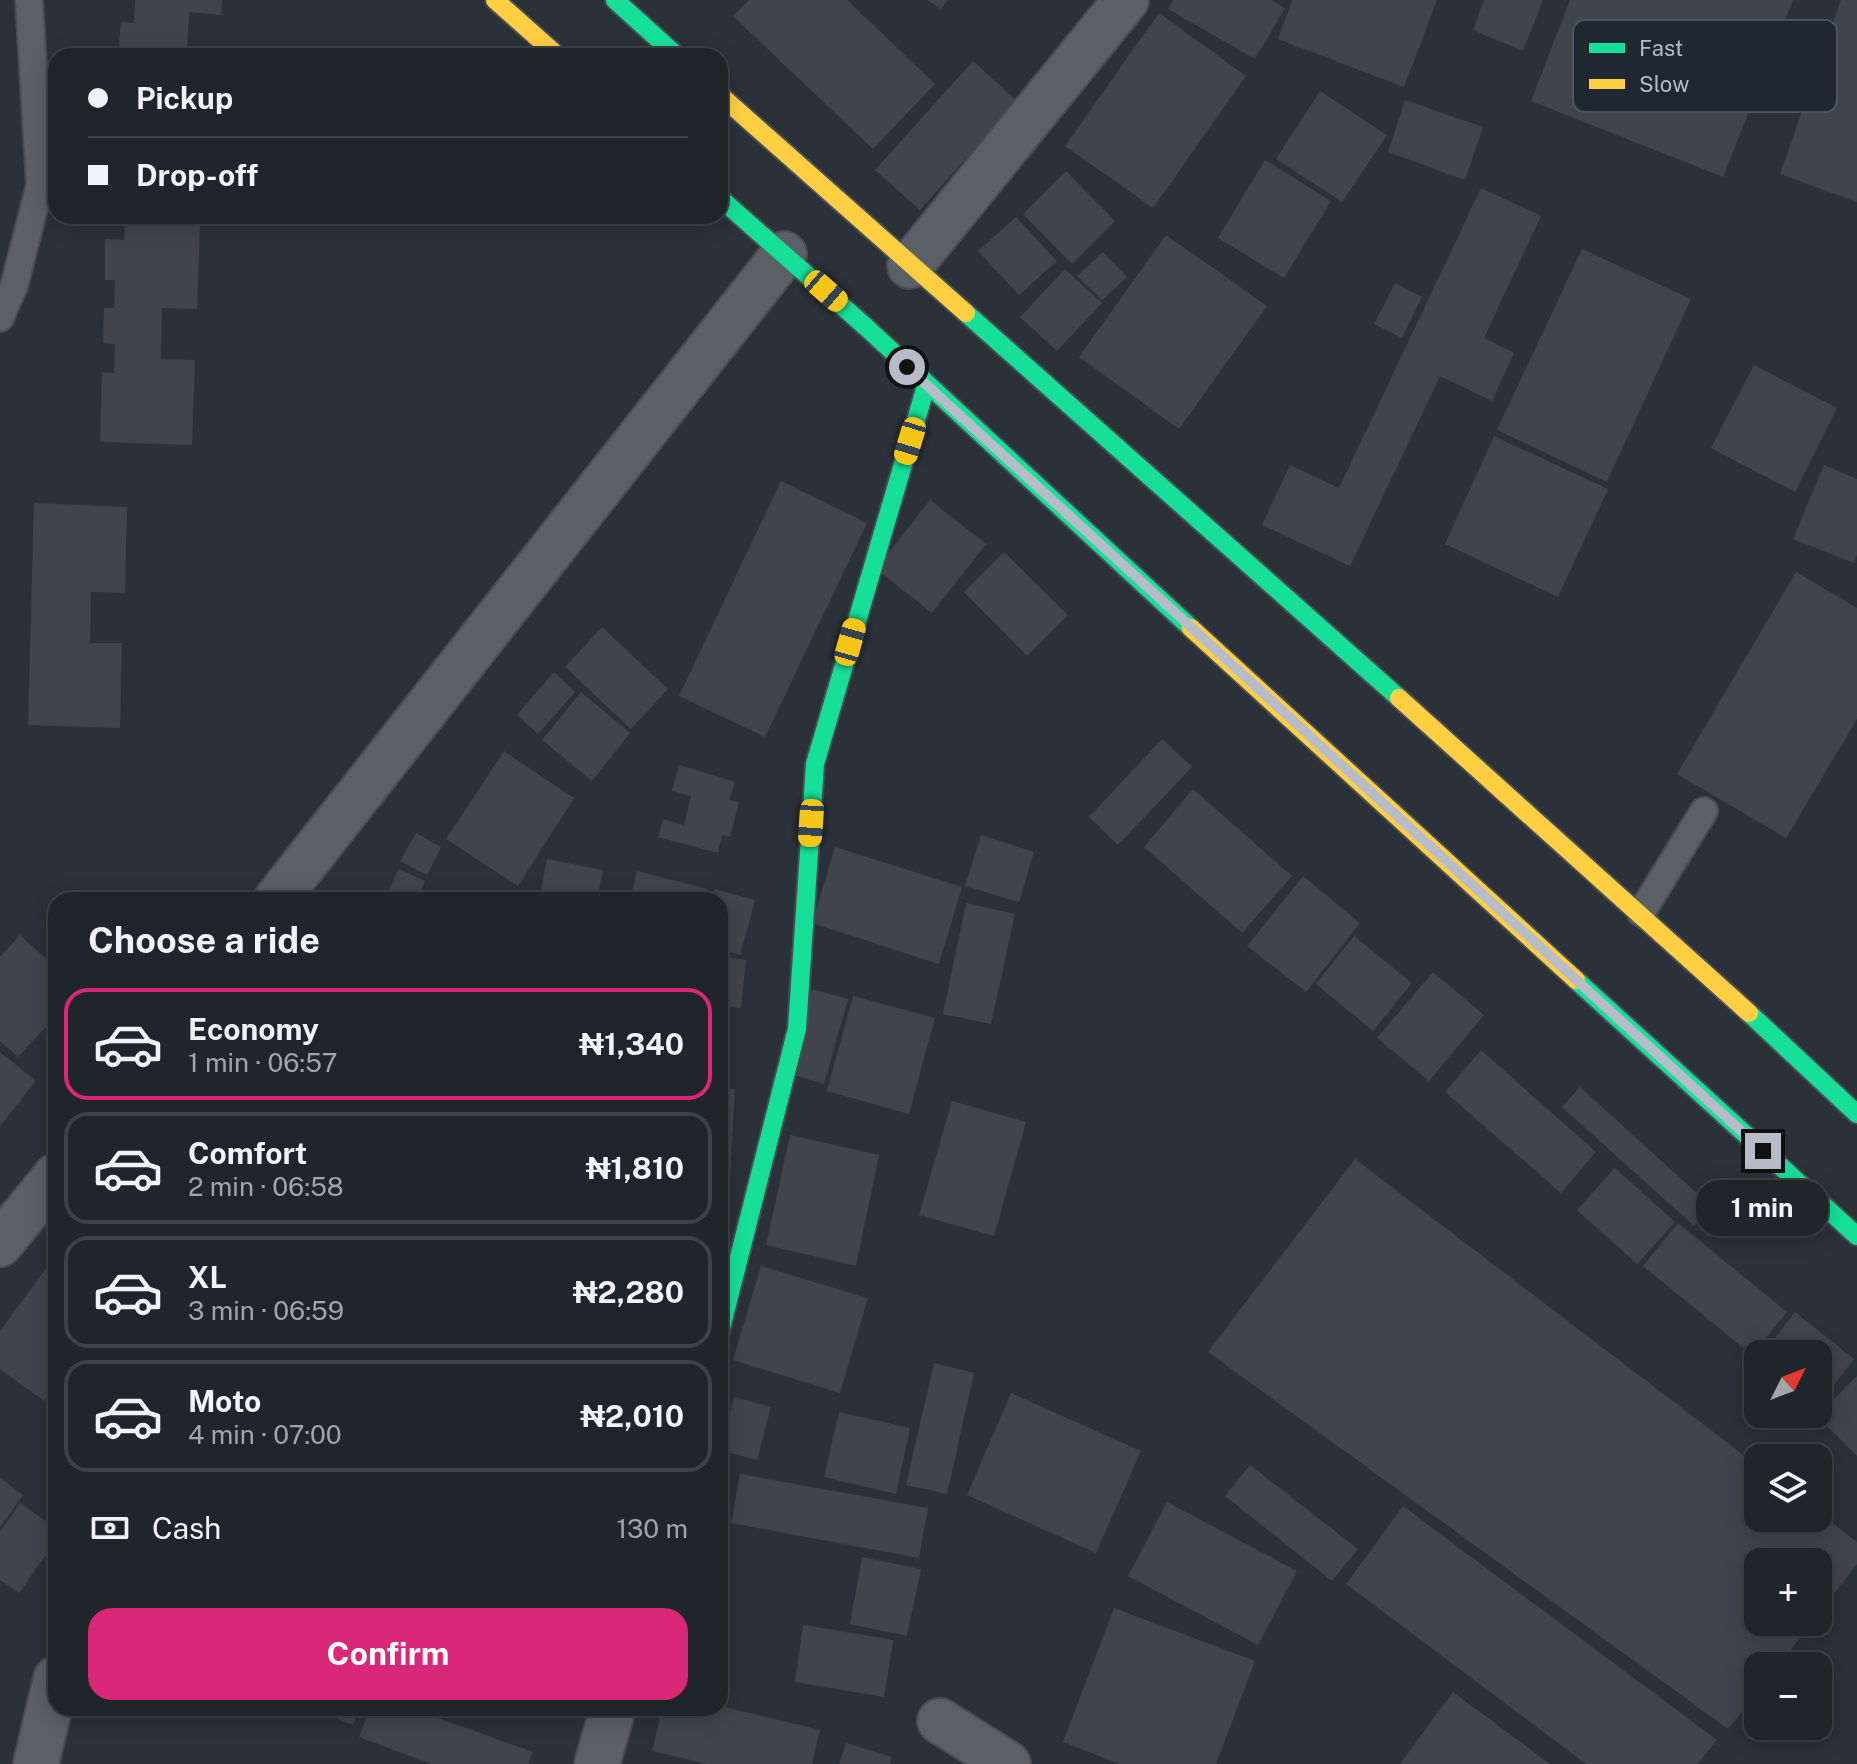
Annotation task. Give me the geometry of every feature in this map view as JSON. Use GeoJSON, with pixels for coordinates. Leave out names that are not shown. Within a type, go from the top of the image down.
{"type":"FeatureCollection","features":[{"type":"Feature","properties":{"kind":"main road"},"geometry":{"type":"LineString","coordinates":[[495,0],[549,48]]}},
{"type":"Feature","properties":{"kind":"main road"},"geometry":{"type":"LineString","coordinates":[[615,0],[668,48]]}},
{"type":"Feature","properties":{"kind":"main road"},"geometry":{"type":"LineString","coordinates":[[728,102],[1641,913],[1857,1114]]}},
{"type":"Feature","properties":{"kind":"main road"},"geometry":{"type":"LineString","coordinates":[[728,205],[1857,1236]]}},
{"type":"Feature","properties":{"kind":"main road"},"geometry":{"type":"LineString","coordinates":[[728,1301],[797,1029],[815,764],[926,386]]}},
{"type":"Feature","properties":{"kind":"street"},"geometry":{"type":"LineString","coordinates":[[910,266],[1126,0]]}},
{"type":"Feature","properties":{"kind":"street"},"geometry":{"type":"LineString","coordinates":[[282,892],[784,254]]}},
{"type":"Feature","properties":{"kind":"street"},"geometry":{"type":"LineString","coordinates":[[0,1244],[48,1186]]}},
{"type":"Feature","properties":{"kind":"street"},"geometry":{"type":"LineString","coordinates":[[36,1764],[48,1713]]}},
{"type":"Feature","properties":{"kind":"street"},"geometry":{"type":"LineString","coordinates":[[597,1764],[611,1716]]}},
{"type":"Feature","properties":{"kind":"street"},"geometry":{"type":"LineString","coordinates":[[940,1721],[1008,1764]]}},
{"type":"Feature","properties":{"kind":"lane"},"geometry":{"type":"LineString","coordinates":[[0,318],[14,286],[40,185],[29,0]]}},
{"type":"Feature","properties":{"kind":"lane"},"geometry":{"type":"LineString","coordinates":[[1641,913],[1704,811]]}},
{"type":"Feature","properties":{"kind":"building"},"geometry":{"type":"Polygon","coordinates":[[[135,0],[222,0],[221,15],[189,12],[187,48],[119,48],[121,22],[134,23],[135,0]]]}},
{"type":"Feature","properties":{"kind":"building"},"geometry":{"type":"Polygon","coordinates":[[[749,0],[847,0],[935,84],[873,149],[733,16],[749,0]]]}},
{"type":"Feature","properties":{"kind":"building"},"geometry":{"type":"Polygon","coordinates":[[[927,0],[948,0],[941,9],[927,0]]]}},
{"type":"Feature","properties":{"kind":"building"},"geometry":{"type":"Polygon","coordinates":[[[1173,0],[1271,0],[1285,8],[1255,59],[1168,9],[1173,0]]]}},
{"type":"Feature","properties":{"kind":"building"},"geometry":{"type":"Polygon","coordinates":[[[1292,0],[1437,0],[1404,87],[1278,39],[1292,0]]]}},
{"type":"Feature","properties":{"kind":"building"},"geometry":{"type":"Polygon","coordinates":[[[1484,0],[1543,0],[1523,51],[1473,30],[1484,0]]]}},
{"type":"Feature","properties":{"kind":"building"},"geometry":{"type":"Polygon","coordinates":[[[1570,0],[1793,0],[1785,20],[1573,20],[1573,112],[1749,112],[1723,177],[1531,101],[1570,0]]]}},
{"type":"Feature","properties":{"kind":"building"},"geometry":{"type":"Polygon","coordinates":[[[1841,0],[1857,0],[1857,202],[1780,174],[1802,112],[1837,112],[1837,20],[1834,20],[1841,0]]]}},
{"type":"Feature","properties":{"kind":"building"},"geometry":{"type":"Polygon","coordinates":[[[1159,13],[1246,76],[1153,208],[1065,146],[1159,13]]]}},
{"type":"Feature","properties":{"kind":"building"},"geometry":{"type":"Polygon","coordinates":[[[973,61],[1017,101],[920,210],[875,170],[973,61]]]}},
{"type":"Feature","properties":{"kind":"building"},"geometry":{"type":"Polygon","coordinates":[[[1320,91],[1387,135],[1342,202],[1276,159],[1320,91]]]}},
{"type":"Feature","properties":{"kind":"building"},"geometry":{"type":"Polygon","coordinates":[[[1405,100],[1483,127],[1465,180],[1388,152],[1405,100]]]}},
{"type":"Feature","properties":{"kind":"building"},"geometry":{"type":"Polygon","coordinates":[[[1265,160],[1331,201],[1284,278],[1218,238],[1265,160]]]}},
{"type":"Feature","properties":{"kind":"building"},"geometry":{"type":"Polygon","coordinates":[[[1066,171],[1115,221],[1072,264],[1023,214],[1066,171]]]}},
{"type":"Feature","properties":{"kind":"building"},"geometry":{"type":"Polygon","coordinates":[[[1481,188],[1541,216],[1484,338],[1514,353],[1492,401],[1440,376],[1350,566],[1262,525],[1290,465],[1339,488],[1481,188]]]}},
{"type":"Feature","properties":{"kind":"building"},"geometry":{"type":"Polygon","coordinates":[[[1016,217],[1057,261],[1019,295],[978,251],[1016,217]]]}},
{"type":"Feature","properties":{"kind":"building"},"geometry":{"type":"Polygon","coordinates":[[[125,224],[200,224],[197,309],[162,308],[161,359],[195,360],[192,445],[100,442],[102,372],[114,373],[115,344],[103,343],[104,308],[114,308],[115,280],[105,280],[105,239],[124,240],[125,224]]]}},
{"type":"Feature","properties":{"kind":"building"},"geometry":{"type":"Polygon","coordinates":[[[1166,235],[1267,306],[1179,429],[1079,357],[1166,235]]]}},
{"type":"Feature","properties":{"kind":"building"},"geometry":{"type":"Polygon","coordinates":[[[1582,249],[1691,299],[1607,482],[1497,430],[1582,249]]]}},
{"type":"Feature","properties":{"kind":"building"},"geometry":{"type":"Polygon","coordinates":[[[1103,252],[1127,277],[1102,300],[1077,276],[1103,252]]]}},
{"type":"Feature","properties":{"kind":"building"},"geometry":{"type":"Polygon","coordinates":[[[1065,269],[1102,303],[1057,351],[1020,317],[1065,269]]]}},
{"type":"Feature","properties":{"kind":"building"},"geometry":{"type":"Polygon","coordinates":[[[1395,283],[1422,297],[1402,338],[1374,324],[1395,283]]]}},
{"type":"Feature","properties":{"kind":"building"},"geometry":{"type":"Polygon","coordinates":[[[1754,365],[1837,408],[1795,492],[1711,448],[1754,365]]]}},
{"type":"Feature","properties":{"kind":"building"},"geometry":{"type":"Polygon","coordinates":[[[1494,436],[1608,489],[1558,597],[1445,544],[1494,436]]]}},
{"type":"Feature","properties":{"kind":"building"},"geometry":{"type":"Polygon","coordinates":[[[1824,465],[1857,479],[1857,555],[1854,563],[1793,539],[1824,465]]]}},
{"type":"Feature","properties":{"kind":"building"},"geometry":{"type":"Polygon","coordinates":[[[781,481],[867,523],[765,737],[679,696],[781,481]]]}},
{"type":"Feature","properties":{"kind":"building"},"geometry":{"type":"Polygon","coordinates":[[[930,500],[986,544],[932,613],[876,569],[930,500]]]}},
{"type":"Feature","properties":{"kind":"building"},"geometry":{"type":"Polygon","coordinates":[[[34,503],[127,507],[125,593],[91,592],[90,643],[122,643],[120,728],[28,725],[34,503]]]}},
{"type":"Feature","properties":{"kind":"building"},"geometry":{"type":"Polygon","coordinates":[[[1004,552],[1068,615],[1027,656],[964,592],[1004,552]]]}},
{"type":"Feature","properties":{"kind":"building"},"geometry":{"type":"Polygon","coordinates":[[[1796,572],[1857,608],[1857,719],[1786,838],[1677,774],[1796,572]]]}},
{"type":"Feature","properties":{"kind":"building"},"geometry":{"type":"Polygon","coordinates":[[[602,627],[668,689],[631,729],[565,667],[602,627]]]}},
{"type":"Feature","properties":{"kind":"building"},"geometry":{"type":"Polygon","coordinates":[[[554,672],[575,692],[538,734],[517,715],[554,672]]]}},
{"type":"Feature","properties":{"kind":"building"},"geometry":{"type":"Polygon","coordinates":[[[581,692],[630,733],[592,781],[542,740],[581,692]]]}},
{"type":"Feature","properties":{"kind":"building"},"geometry":{"type":"Polygon","coordinates":[[[1162,739],[1192,767],[1118,845],[1089,817],[1162,739]]]}},
{"type":"Feature","properties":{"kind":"building"},"geometry":{"type":"Polygon","coordinates":[[[504,751],[574,798],[518,886],[446,839],[504,751]]]}},
{"type":"Feature","properties":{"kind":"building"},"geometry":{"type":"Polygon","coordinates":[[[679,765],[735,782],[729,800],[739,802],[730,837],[722,835],[718,853],[658,837],[663,819],[684,825],[691,796],[672,791],[679,765]]]}},
{"type":"Feature","properties":{"kind":"building"},"geometry":{"type":"Polygon","coordinates":[[[1193,789],[1292,876],[1242,933],[1144,847],[1193,789]]]}},
{"type":"Feature","properties":{"kind":"building"},"geometry":{"type":"Polygon","coordinates":[[[416,833],[441,847],[427,875],[400,861],[416,833]]]}},
{"type":"Feature","properties":{"kind":"building"},"geometry":{"type":"Polygon","coordinates":[[[981,835],[1034,852],[1019,902],[965,886],[981,835]]]}},
{"type":"Feature","properties":{"kind":"building"},"geometry":{"type":"Polygon","coordinates":[[[835,847],[962,887],[939,964],[812,923],[835,847]]]}},
{"type":"Feature","properties":{"kind":"building"},"geometry":{"type":"Polygon","coordinates":[[[547,859],[603,870],[599,892],[541,892],[547,859]]]}},
{"type":"Feature","properties":{"kind":"building"},"geometry":{"type":"Polygon","coordinates":[[[399,869],[425,881],[420,892],[388,892],[399,869]]]}},
{"type":"Feature","properties":{"kind":"building"},"geometry":{"type":"Polygon","coordinates":[[[637,871],[708,889],[707,892],[632,892],[637,871]]]}},
{"type":"Feature","properties":{"kind":"building"},"geometry":{"type":"Polygon","coordinates":[[[1303,876],[1360,923],[1306,992],[1247,946],[1303,876]]]}},
{"type":"Feature","properties":{"kind":"building"},"geometry":{"type":"Polygon","coordinates":[[[728,893],[755,900],[740,955],[728,951],[728,893]]]}},
{"type":"Feature","properties":{"kind":"building"},"geometry":{"type":"Polygon","coordinates":[[[966,903],[1015,914],[991,1024],[943,1014],[966,903]]]}},
{"type":"Feature","properties":{"kind":"building"},"geometry":{"type":"Polygon","coordinates":[[[20,935],[48,961],[48,1025],[18,1057],[0,1041],[0,957],[20,935]]]}},
{"type":"Feature","properties":{"kind":"building"},"geometry":{"type":"Polygon","coordinates":[[[1354,936],[1412,983],[1373,1031],[1316,984],[1354,936]]]}},
{"type":"Feature","properties":{"kind":"building"},"geometry":{"type":"Polygon","coordinates":[[[728,957],[746,960],[741,1008],[728,1007],[728,957]]]}},
{"type":"Feature","properties":{"kind":"building"},"geometry":{"type":"Polygon","coordinates":[[[1433,972],[1484,1015],[1429,1081],[1377,1038],[1433,972]]]}},
{"type":"Feature","properties":{"kind":"building"},"geometry":{"type":"Polygon","coordinates":[[[812,989],[848,999],[824,1084],[787,1073],[812,989]]]}},
{"type":"Feature","properties":{"kind":"building"},"geometry":{"type":"Polygon","coordinates":[[[853,996],[935,1018],[909,1114],[827,1091],[853,996]]]}},
{"type":"Feature","properties":{"kind":"building"},"geometry":{"type":"Polygon","coordinates":[[[1481,1050],[1596,1152],[1561,1193],[1445,1092],[1481,1050]]]}},
{"type":"Feature","properties":{"kind":"building"},"geometry":{"type":"Polygon","coordinates":[[[0,1052],[36,1081],[0,1126],[0,1052]]]}},
{"type":"Feature","properties":{"kind":"building"},"geometry":{"type":"Polygon","coordinates":[[[1580,1087],[1711,1206],[1694,1226],[1562,1107],[1580,1087]]]}},
{"type":"Feature","properties":{"kind":"building"},"geometry":{"type":"Polygon","coordinates":[[[728,1089],[735,1089],[728,1212],[728,1089]]]}},
{"type":"Feature","properties":{"kind":"building"},"geometry":{"type":"Polygon","coordinates":[[[952,1101],[1026,1122],[994,1236],[919,1215],[952,1101]]]}},
{"type":"Feature","properties":{"kind":"building"},"geometry":{"type":"Polygon","coordinates":[[[790,1135],[879,1155],[856,1266],[766,1245],[790,1135]]]}},
{"type":"Feature","properties":{"kind":"building"},"geometry":{"type":"Polygon","coordinates":[[[1355,1159],[1744,1455],[1744,1532],[1832,1532],[1832,1523],[1857,1542],[1857,1564],[1832,1596],[1832,1548],[1744,1548],[1744,1636],[1801,1636],[1789,1652],[1744,1652],[1744,1709],[1728,1729],[1208,1352],[1355,1159]]]}},
{"type":"Feature","properties":{"kind":"building"},"geometry":{"type":"Polygon","coordinates":[[[1615,1168],[1675,1222],[1637,1264],[1577,1210],[1615,1168]]]}},
{"type":"Feature","properties":{"kind":"building"},"geometry":{"type":"Polygon","coordinates":[[[1678,1223],[1787,1312],[1764,1340],[1744,1340],[1744,1348],[1643,1266],[1678,1223]]]}},
{"type":"Feature","properties":{"kind":"building"},"geometry":{"type":"Polygon","coordinates":[[[48,1266],[48,1396],[44,1401],[0,1369],[0,1331],[48,1266]]]}},
{"type":"Feature","properties":{"kind":"building"},"geometry":{"type":"Polygon","coordinates":[[[761,1266],[868,1298],[840,1393],[733,1360],[761,1266]]]}},
{"type":"Feature","properties":{"kind":"building"},"geometry":{"type":"Polygon","coordinates":[[[1795,1312],[1830,1340],[1774,1340],[1795,1312]]]}},
{"type":"Feature","properties":{"kind":"building"},"geometry":{"type":"Polygon","coordinates":[[[1832,1341],[1854,1359],[1832,1388],[1832,1341]]]}},
{"type":"Feature","properties":{"kind":"building"},"geometry":{"type":"Polygon","coordinates":[[[934,1363],[974,1373],[947,1494],[906,1485],[934,1363]]]}},
{"type":"Feature","properties":{"kind":"building"},"geometry":{"type":"Polygon","coordinates":[[[1857,1376],[1857,1456],[1829,1428],[1832,1428],[1832,1401],[1857,1376]]]}},
{"type":"Feature","properties":{"kind":"building"},"geometry":{"type":"Polygon","coordinates":[[[1011,1393],[1141,1451],[1096,1553],[967,1495],[1011,1393]]]}},
{"type":"Feature","properties":{"kind":"building"},"geometry":{"type":"Polygon","coordinates":[[[734,1397],[771,1407],[757,1460],[728,1452],[728,1420],[734,1397]]]}},
{"type":"Feature","properties":{"kind":"building"},"geometry":{"type":"Polygon","coordinates":[[[839,1412],[910,1428],[896,1494],[824,1477],[839,1412]]]}},
{"type":"Feature","properties":{"kind":"building"},"geometry":{"type":"Polygon","coordinates":[[[1250,1465],[1358,1549],[1332,1581],[1225,1496],[1250,1465]]]}},
{"type":"Feature","properties":{"kind":"building"},"geometry":{"type":"Polygon","coordinates":[[[740,1474],[928,1508],[919,1558],[731,1523],[740,1474]]]}},
{"type":"Feature","properties":{"kind":"building"},"geometry":{"type":"Polygon","coordinates":[[[0,1478],[23,1495],[0,1527],[0,1478]]]}},
{"type":"Feature","properties":{"kind":"building"},"geometry":{"type":"Polygon","coordinates":[[[1167,1502],[1297,1571],[1258,1645],[1128,1576],[1167,1502]]]}},
{"type":"Feature","properties":{"kind":"building"},"geometry":{"type":"Polygon","coordinates":[[[20,1503],[48,1522],[48,1551],[19,1593],[0,1580],[0,1532],[20,1503]]]}},
{"type":"Feature","properties":{"kind":"building"},"geometry":{"type":"Polygon","coordinates":[[[1403,1506],[1717,1740],[1697,1764],[1586,1764],[1346,1584],[1403,1506]]]}},
{"type":"Feature","properties":{"kind":"building"},"geometry":{"type":"Polygon","coordinates":[[[862,1557],[921,1569],[907,1636],[850,1624],[862,1557]]]}},
{"type":"Feature","properties":{"kind":"building"},"geometry":{"type":"Polygon","coordinates":[[[1114,1608],[1255,1661],[1216,1764],[1120,1764],[1063,1742],[1114,1608]]]}},
{"type":"Feature","properties":{"kind":"building"},"geometry":{"type":"Polygon","coordinates":[[[803,1625],[893,1640],[884,1697],[795,1682],[803,1625]]]}},
{"type":"Feature","properties":{"kind":"building"},"geometry":{"type":"Polygon","coordinates":[[[1453,1692],[1550,1764],[1400,1764],[1453,1692]]]}},
{"type":"Feature","properties":{"kind":"building"},"geometry":{"type":"Polygon","coordinates":[[[728,1708],[820,1730],[812,1764],[707,1764],[652,1751],[660,1716],[728,1716],[728,1708]]]}},
{"type":"Feature","properties":{"kind":"building"},"geometry":{"type":"Polygon","coordinates":[[[331,1716],[357,1716],[353,1725],[331,1716]]]}},
{"type":"Feature","properties":{"kind":"building"},"geometry":{"type":"Polygon","coordinates":[[[367,1716],[432,1716],[533,1752],[528,1764],[432,1764],[359,1737],[367,1716]]]}},
{"type":"Feature","properties":{"kind":"building"},"geometry":{"type":"Polygon","coordinates":[[[846,1743],[892,1757],[890,1764],[839,1764],[846,1743]]]}},
{"type":"Feature","properties":{"kind":"traffic: fast"},"geometry":{"type":"LineString","coordinates":[[615,0],[668,48]]}},
{"type":"Feature","properties":{"kind":"traffic: fast"},"geometry":{"type":"LineString","coordinates":[[728,205],[867,328],[1191,628]]}},
{"type":"Feature","properties":{"kind":"traffic: fast"},"geometry":{"type":"LineString","coordinates":[[966,313],[1399,698]]}},
{"type":"Feature","properties":{"kind":"traffic: fast"},"geometry":{"type":"LineString","coordinates":[[728,1301],[797,1029],[815,764],[926,386]]}},
{"type":"Feature","properties":{"kind":"traffic: fast"},"geometry":{"type":"LineString","coordinates":[[1576,980],[1857,1236]]}},
{"type":"Feature","properties":{"kind":"traffic: fast"},"geometry":{"type":"LineString","coordinates":[[1749,1013],[1857,1114]]}},
{"type":"Feature","properties":{"kind":"traffic: slow"},"geometry":{"type":"LineString","coordinates":[[495,0],[549,48]]}},
{"type":"Feature","properties":{"kind":"traffic: slow"},"geometry":{"type":"LineString","coordinates":[[728,102],[966,313]]}},
{"type":"Feature","properties":{"kind":"traffic: slow"},"geometry":{"type":"LineString","coordinates":[[1191,628],[1576,980]]}},
{"type":"Feature","properties":{"kind":"traffic: slow"},"geometry":{"type":"LineString","coordinates":[[1399,698],[1749,1013]]}},
{"type":"Feature","properties":{"kind":"route"},"geometry":{"type":"LineString","coordinates":[[907,367],[1763,1151]]}}]}
